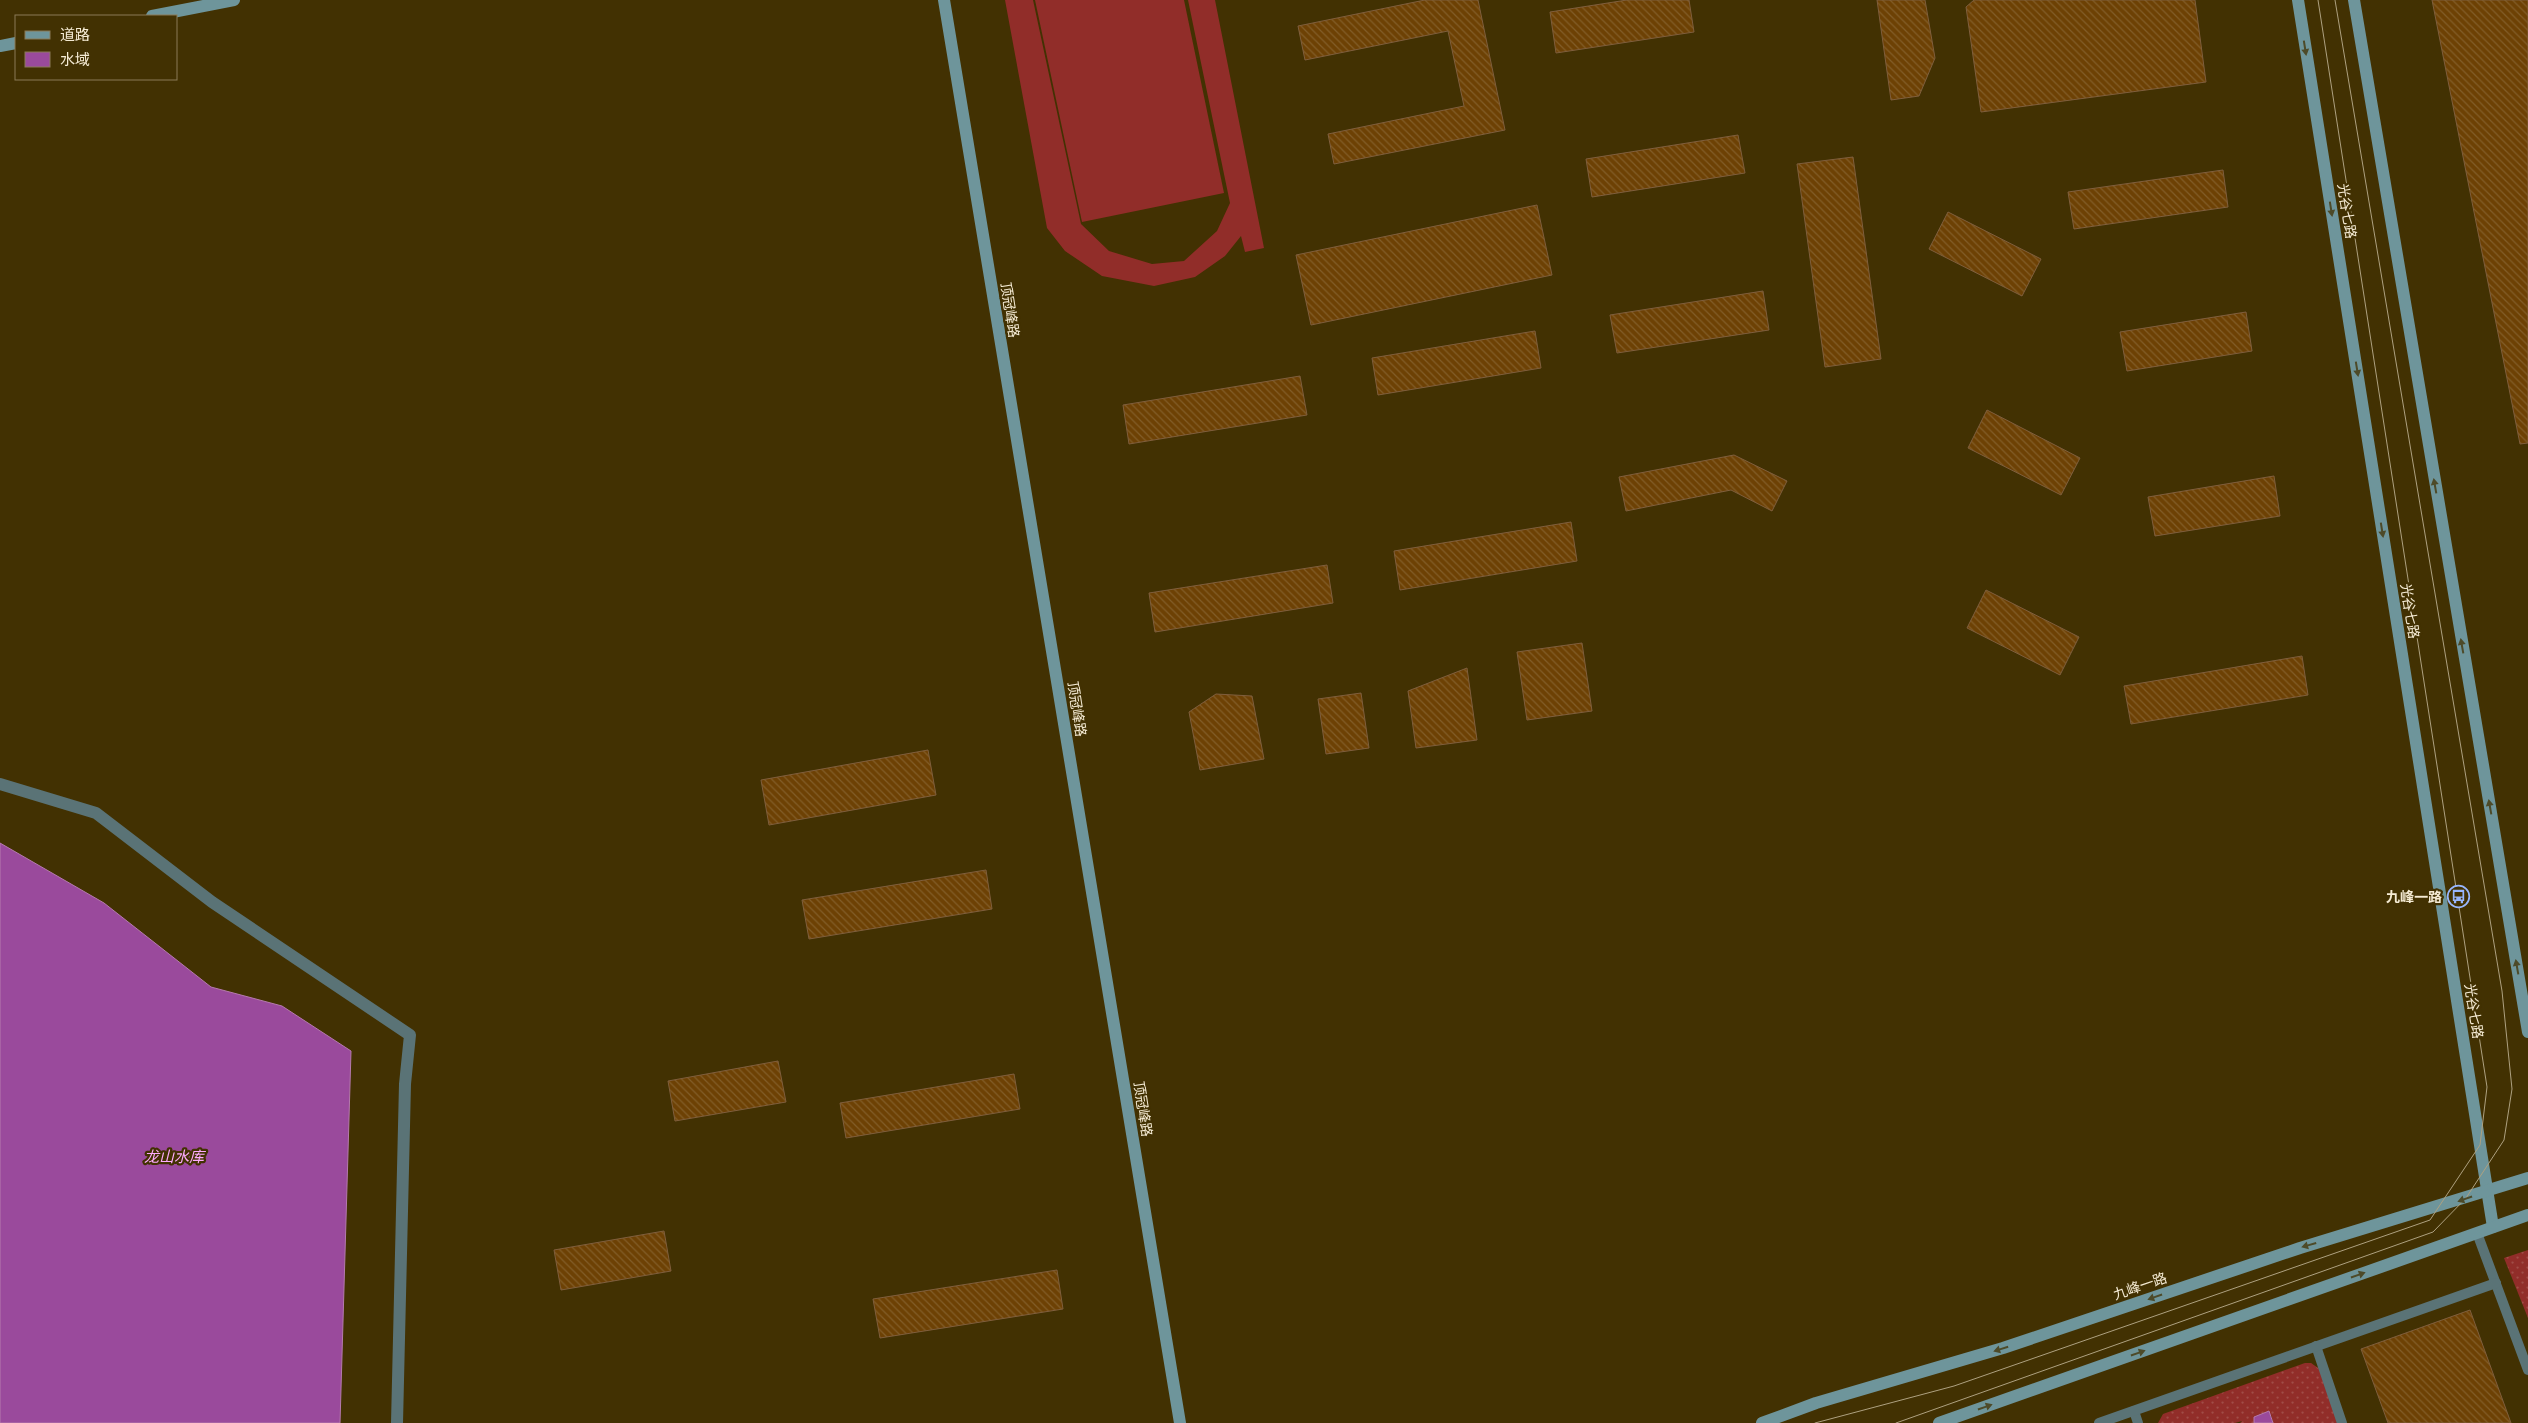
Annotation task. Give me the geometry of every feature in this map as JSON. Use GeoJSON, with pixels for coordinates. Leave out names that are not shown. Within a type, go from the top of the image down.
{"type":"FeatureCollection","features":[{"type":"Feature","properties":{"kind":"street"},"geometry":{"type":"LineString","coordinates":[[157,15],[234,0]]}},
{"type":"Feature","properties":{"kind":"street","name":"顶冠峰路"},"geometry":{"type":"LineString","coordinates":[[944,0],[1180,1423]]}},
{"type":"Feature","properties":{"kind":"street","name":"光谷七路"},"geometry":{"type":"LineString","coordinates":[[2298,0],[2493,1227]]}},
{"type":"Feature","properties":{"kind":"street"},"geometry":{"type":"LineString","coordinates":[[2354,0],[2528,1032]]}},
{"type":"Feature","properties":{"kind":"street"},"geometry":{"type":"LineString","coordinates":[[0,46],[15,43]]}},
{"type":"Feature","properties":{"kind":"street"},"geometry":{"type":"LineString","coordinates":[[0,784],[96,814],[212,902],[410,1035],[406,1084],[397,1423]]}},
{"type":"Feature","properties":{"kind":"street","name":"九峰一路"},"geometry":{"type":"LineString","coordinates":[[1762,1423],[1816,1403],[2003,1348],[2300,1248],[2528,1178]]}},
{"type":"Feature","properties":{"kind":"street"},"geometry":{"type":"LineString","coordinates":[[1939,1423],[2528,1215]]}},
{"type":"Feature","properties":{"kind":"lane"},"geometry":{"type":"LineString","coordinates":[[2477,1233],[2528,1370]]}},
{"type":"Feature","properties":{"kind":"lane"},"geometry":{"type":"LineString","coordinates":[[2099,1423],[2496,1283]]}},
{"type":"Feature","properties":{"kind":"lane"},"geometry":{"type":"LineString","coordinates":[[2316,1346],[2342,1423]]}},
{"type":"Feature","properties":{"kind":"lane"},"geometry":{"type":"LineString","coordinates":[[2134,1411],[2138,1423]]}},
{"type":"Feature","properties":{"kind":"shaded area"},"geometry":{"type":"Polygon","coordinates":[[[1005,0],[1033,0],[1081,224],[1109,251],[1152,264],[1184,261],[1217,231],[1230,203],[1188,0],[1215,0],[1264,248],[1245,252],[1241,236],[1225,256],[1195,277],[1154,286],[1102,276],[1065,251],[1047,228],[1005,0]]]}},
{"type":"Feature","properties":{"kind":"shaded area"},"geometry":{"type":"Polygon","coordinates":[[[1035,0],[1184,0],[1224,193],[1082,222],[1035,0]]]}},
{"type":"Feature","properties":{"kind":"shaded area"},"geometry":{"type":"Polygon","coordinates":[[[2528,1250],[2528,1318],[2504,1258],[2528,1250]]]}},
{"type":"Feature","properties":{"kind":"shaded area"},"geometry":{"type":"Polygon","coordinates":[[[2305,1363],[2311,1363],[2321,1370],[2338,1423],[2273,1423],[2271,1415],[2254,1417],[2254,1423],[2240,1423],[2242,1421],[2235,1423],[2158,1423],[2163,1414],[2305,1363]]]}},
{"type":"Feature","properties":{"kind":"water","name":"龙山水库"},"geometry":{"type":"Polygon","coordinates":[[[0,843],[104,903],[211,987],[282,1006],[351,1051],[340,1423],[0,1423],[0,843]]]}},
{"type":"Feature","properties":{"kind":"water"},"geometry":{"type":"Polygon","coordinates":[[[2269,1411],[2273,1423],[2254,1423],[2254,1417],[2269,1411]]]}},
{"type":"Feature","properties":{"kind":"building"},"geometry":{"type":"Polygon","coordinates":[[[1425,0],[1478,0],[1505,130],[1334,164],[1328,134],[1464,106],[1448,31],[1305,60],[1298,26],[1425,0]]]}},
{"type":"Feature","properties":{"kind":"building"},"geometry":{"type":"Polygon","coordinates":[[[1627,0],[1689,0],[1694,32],[1556,53],[1550,12],[1627,0]]]}},
{"type":"Feature","properties":{"kind":"building"},"geometry":{"type":"Polygon","coordinates":[[[1877,0],[1925,0],[1935,58],[1919,96],[1891,100],[1877,0]]]}},
{"type":"Feature","properties":{"kind":"building"},"geometry":{"type":"Polygon","coordinates":[[[1974,0],[2195,0],[2206,82],[1981,112],[1966,7],[1974,0]]]}},
{"type":"Feature","properties":{"kind":"building"},"geometry":{"type":"Polygon","coordinates":[[[2432,0],[2528,0],[2528,443],[2520,444],[2432,0]]]}},
{"type":"Feature","properties":{"kind":"building"},"geometry":{"type":"Polygon","coordinates":[[[1738,135],[1745,173],[1592,197],[1586,159],[1738,135]]]}},
{"type":"Feature","properties":{"kind":"building"},"geometry":{"type":"Polygon","coordinates":[[[1853,157],[1881,359],[1825,367],[1797,164],[1853,157]]]}},
{"type":"Feature","properties":{"kind":"building"},"geometry":{"type":"Polygon","coordinates":[[[2223,170],[2228,207],[2074,229],[2068,192],[2223,170]]]}},
{"type":"Feature","properties":{"kind":"building"},"geometry":{"type":"Polygon","coordinates":[[[1537,205],[1552,275],[1311,325],[1296,255],[1537,205]]]}},
{"type":"Feature","properties":{"kind":"building"},"geometry":{"type":"Polygon","coordinates":[[[1948,212],[2041,259],[2022,296],[1929,249],[1948,212]]]}},
{"type":"Feature","properties":{"kind":"building"},"geometry":{"type":"Polygon","coordinates":[[[1763,291],[1769,330],[1617,353],[1610,315],[1763,291]]]}},
{"type":"Feature","properties":{"kind":"building"},"geometry":{"type":"Polygon","coordinates":[[[2246,312],[2252,351],[2127,371],[2120,332],[2246,312]]]}},
{"type":"Feature","properties":{"kind":"building"},"geometry":{"type":"Polygon","coordinates":[[[1535,331],[1541,368],[1378,395],[1372,358],[1535,331]]]}},
{"type":"Feature","properties":{"kind":"building"},"geometry":{"type":"Polygon","coordinates":[[[1300,376],[1307,415],[1129,444],[1123,405],[1300,376]]]}},
{"type":"Feature","properties":{"kind":"building"},"geometry":{"type":"Polygon","coordinates":[[[1987,410],[2080,458],[2061,495],[1968,448],[1987,410]]]}},
{"type":"Feature","properties":{"kind":"building"},"geometry":{"type":"Polygon","coordinates":[[[1734,455],[1787,481],[1772,511],[1731,490],[1626,511],[1619,477],[1734,455]]]}},
{"type":"Feature","properties":{"kind":"building"},"geometry":{"type":"Polygon","coordinates":[[[2274,476],[2280,516],[2155,536],[2148,497],[2274,476]]]}},
{"type":"Feature","properties":{"kind":"building"},"geometry":{"type":"Polygon","coordinates":[[[1571,522],[1577,561],[1400,590],[1394,551],[1571,522]]]}},
{"type":"Feature","properties":{"kind":"building"},"geometry":{"type":"Polygon","coordinates":[[[1327,565],[1333,603],[1155,632],[1149,593],[1327,565]]]}},
{"type":"Feature","properties":{"kind":"building"},"geometry":{"type":"Polygon","coordinates":[[[1986,590],[2079,637],[2060,675],[1967,628],[1986,590]]]}},
{"type":"Feature","properties":{"kind":"building"},"geometry":{"type":"Polygon","coordinates":[[[1582,643],[1592,711],[1527,720],[1517,652],[1582,643]]]}},
{"type":"Feature","properties":{"kind":"building"},"geometry":{"type":"Polygon","coordinates":[[[2302,656],[2308,695],[2131,724],[2124,686],[2302,656]]]}},
{"type":"Feature","properties":{"kind":"building"},"geometry":{"type":"Polygon","coordinates":[[[1467,668],[1477,740],[1416,748],[1408,691],[1467,668]]]}},
{"type":"Feature","properties":{"kind":"building"},"geometry":{"type":"Polygon","coordinates":[[[1361,693],[1369,748],[1326,754],[1318,699],[1361,693]]]}},
{"type":"Feature","properties":{"kind":"building"},"geometry":{"type":"Polygon","coordinates":[[[1216,694],[1252,696],[1264,759],[1200,770],[1189,712],[1216,694]]]}},
{"type":"Feature","properties":{"kind":"building"},"geometry":{"type":"Polygon","coordinates":[[[928,750],[936,795],[769,825],[761,780],[928,750]]]}},
{"type":"Feature","properties":{"kind":"building"},"geometry":{"type":"Polygon","coordinates":[[[986,870],[992,909],[809,939],[802,900],[986,870]]]}},
{"type":"Feature","properties":{"kind":"building"},"geometry":{"type":"Polygon","coordinates":[[[778,1061],[786,1102],[675,1121],[668,1081],[778,1061]]]}},
{"type":"Feature","properties":{"kind":"building"},"geometry":{"type":"Polygon","coordinates":[[[1014,1074],[1020,1109],[846,1138],[840,1103],[1014,1074]]]}},
{"type":"Feature","properties":{"kind":"building"},"geometry":{"type":"Polygon","coordinates":[[[664,1231],[671,1271],[561,1290],[554,1250],[664,1231]]]}},
{"type":"Feature","properties":{"kind":"building"},"geometry":{"type":"Polygon","coordinates":[[[1057,1270],[1063,1309],[880,1338],[873,1299],[1057,1270]]]}},
{"type":"Feature","properties":{"kind":"building"},"geometry":{"type":"Polygon","coordinates":[[[2470,1310],[2511,1423],[2388,1423],[2361,1349],[2470,1310]]]}},
{"type":"Feature","properties":{"kind":"tram line"},"geometry":{"type":"LineString","coordinates":[[1815,1423],[1954,1386],[2430,1220],[2480,1145],[2487,1087],[2318,0]]}},
{"type":"Feature","properties":{"kind":"tram line"},"geometry":{"type":"LineString","coordinates":[[1896,1423],[2433,1232],[2466,1198],[2504,1140],[2512,1089],[2502,991],[2335,0]]}},
{"type":"Feature","properties":{"kind":"place","name":"九峰一路"},"geometry":{"type":"Point","coordinates":[2458,897]}}]}
